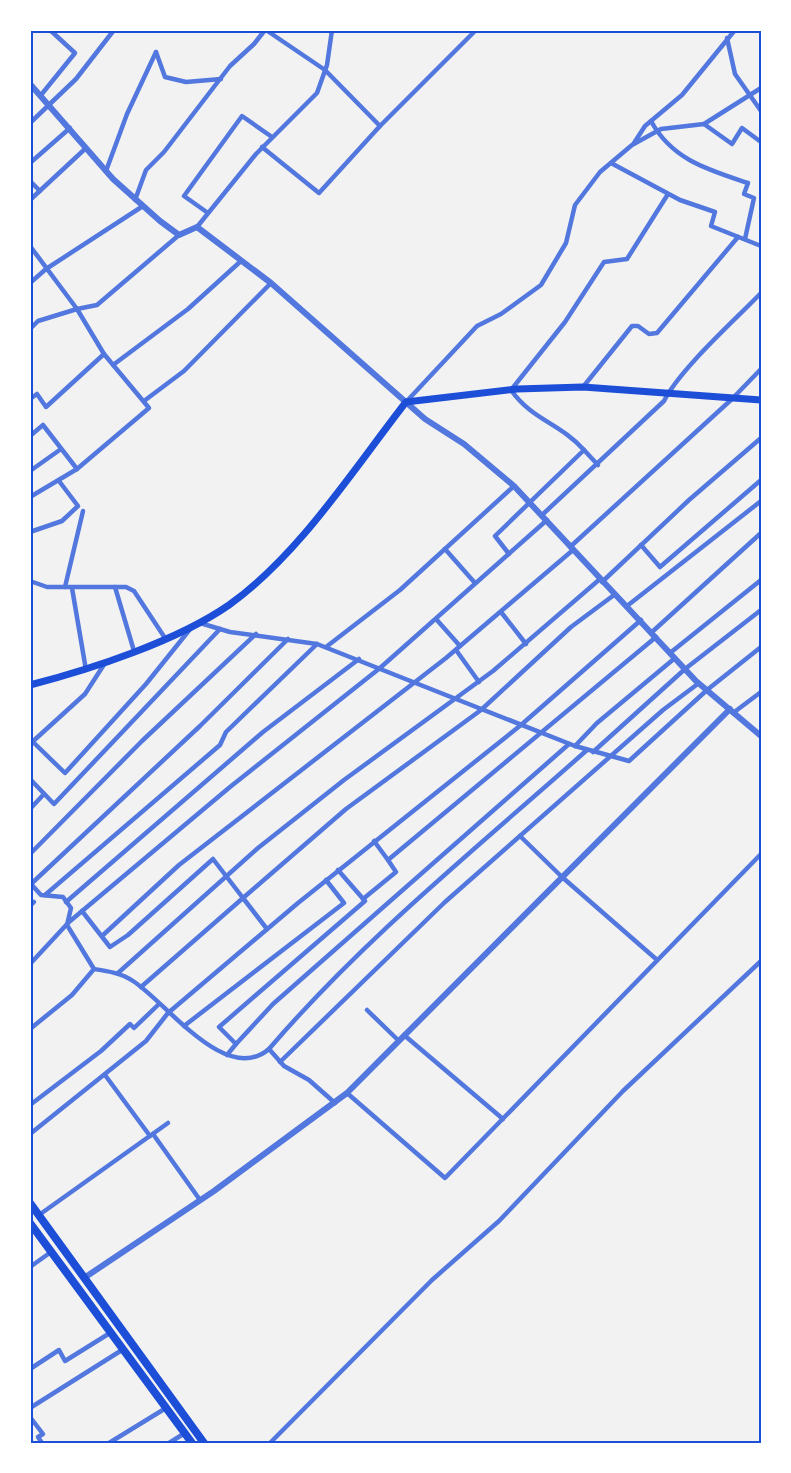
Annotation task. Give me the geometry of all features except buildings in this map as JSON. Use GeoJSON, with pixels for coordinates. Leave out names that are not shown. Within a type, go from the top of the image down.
{"type":"FeatureCollection","features":[{"type":"Feature","properties":{"kind":"highway"},"geometry":{"type":"LineString","coordinates":[[30,1203],[204,1443]]}},
{"type":"Feature","properties":{"kind":"highway"},"geometry":{"type":"LineString","coordinates":[[32,1229],[192,1443]]}},
{"type":"Feature","properties":{"kind":"highway"},"geometry":{"type":"LineString","coordinates":[[74,1284],[84,1278]]}},
{"type":"Feature","properties":{"kind":"main road"},"geometry":{"type":"LineString","coordinates":[[31,685],[105,663],[165,638],[228,605],[284,557],[406,402],[511,390],[583,387],[761,400]]}},
{"type":"Feature","properties":{"kind":"street"},"geometry":{"type":"LineString","coordinates":[[41,95],[75,53],[50,30]]}},
{"type":"Feature","properties":{"kind":"street"},"geometry":{"type":"LineString","coordinates":[[30,123],[76,79],[114,30]]}},
{"type":"Feature","properties":{"kind":"street"},"geometry":{"type":"LineString","coordinates":[[135,200],[146,170],[164,152],[221,79],[265,30],[325,70],[380,126]]}},
{"type":"Feature","properties":{"kind":"street"},"geometry":{"type":"LineString","coordinates":[[30,329],[38,321],[97,305],[179,235],[197,227],[262,147],[317,93],[325,70],[332,30]]}},
{"type":"Feature","properties":{"kind":"street"},"geometry":{"type":"LineString","coordinates":[[262,147],[319,193],[380,126],[476,30]]}},
{"type":"Feature","properties":{"kind":"street"},"geometry":{"type":"LineString","coordinates":[[406,402],[477,326],[501,314],[541,285],[566,243],[575,205],[590,183],[632,145],[651,121],[682,95],[735,30]]}},
{"type":"Feature","properties":{"kind":"street"},"geometry":{"type":"LineString","coordinates":[[727,38],[735,74],[761,111]]}},
{"type":"Feature","properties":{"kind":"street"},"geometry":{"type":"LineString","coordinates":[[106,171],[127,114],[156,52],[165,77],[186,82],[221,79]]}},
{"type":"Feature","properties":{"kind":"street"},"geometry":{"type":"LineString","coordinates":[[30,84],[50,104],[106,171],[135,200],[179,235]]}},
{"type":"Feature","properties":{"kind":"street"},"geometry":{"type":"LineString","coordinates":[[632,145],[657,132],[704,124],[761,88]]}},
{"type":"Feature","properties":{"kind":"street"},"geometry":{"type":"LineString","coordinates":[[208,213],[184,196],[242,116],[272,137]]}},
{"type":"Feature","properties":{"kind":"street"},"geometry":{"type":"LineString","coordinates":[[651,121],[657,132],[684,159],[748,183],[744,194],[754,198],[745,239]]}},
{"type":"Feature","properties":{"kind":"street"},"geometry":{"type":"LineString","coordinates":[[704,124],[732,144],[742,128],[761,142]]}},
{"type":"Feature","properties":{"kind":"street"},"geometry":{"type":"LineString","coordinates":[[30,163],[70,128]]}},
{"type":"Feature","properties":{"kind":"street"},"geometry":{"type":"LineString","coordinates":[[30,200],[86,148]]}},
{"type":"Feature","properties":{"kind":"street"},"geometry":{"type":"LineString","coordinates":[[611,163],[668,194],[715,212],[711,226],[761,246]]}},
{"type":"Feature","properties":{"kind":"street"},"geometry":{"type":"LineString","coordinates":[[30,181],[40,191]]}},
{"type":"Feature","properties":{"kind":"street"},"geometry":{"type":"LineString","coordinates":[[598,465],[570,434],[522,406],[511,390],[565,322],[604,262],[627,259],[668,194]]}},
{"type":"Feature","properties":{"kind":"street"},"geometry":{"type":"LineString","coordinates":[[30,283],[46,269],[143,206]]}},
{"type":"Feature","properties":{"kind":"street"},"geometry":{"type":"LineString","coordinates":[[197,227],[271,284],[406,402],[514,486],[685,669],[706,690],[761,736]]}},
{"type":"Feature","properties":{"kind":"street"},"geometry":{"type":"LineString","coordinates":[[583,387],[632,326],[638,326],[649,334],[657,333],[738,237]]}},
{"type":"Feature","properties":{"kind":"street"},"geometry":{"type":"LineString","coordinates":[[30,246],[77,309],[104,354],[144,401],[148,409],[77,469],[30,497]]}},
{"type":"Feature","properties":{"kind":"street"},"geometry":{"type":"LineString","coordinates":[[113,365],[188,309],[242,261]]}},
{"type":"Feature","properties":{"kind":"street"},"geometry":{"type":"LineString","coordinates":[[144,401],[184,371],[271,284]]}},
{"type":"Feature","properties":{"kind":"street"},"geometry":{"type":"LineString","coordinates":[[30,964],[82,911],[230,787],[380,668],[509,554],[664,401],[668,392],[761,294]]}},
{"type":"Feature","properties":{"kind":"street"},"geometry":{"type":"LineString","coordinates":[[30,399],[36,394],[46,406],[104,354]]}},
{"type":"Feature","properties":{"kind":"street"},"geometry":{"type":"LineString","coordinates":[[102,936],[179,865],[415,683],[501,612],[732,399],[761,369]]}},
{"type":"Feature","properties":{"kind":"street"},"geometry":{"type":"LineString","coordinates":[[30,436],[44,425],[77,469]]}},
{"type":"Feature","properties":{"kind":"street"},"geometry":{"type":"LineString","coordinates":[[118,973],[227,875],[344,780],[457,699],[526,644],[601,581],[761,438]]}},
{"type":"Feature","properties":{"kind":"street"},"geometry":{"type":"LineString","coordinates":[[30,471],[61,449]]}},
{"type":"Feature","properties":{"kind":"street"},"geometry":{"type":"LineString","coordinates":[[509,554],[495,536],[584,450]]}},
{"type":"Feature","properties":{"kind":"street"},"geometry":{"type":"LineString","coordinates":[[641,545],[660,567],[761,480]]}},
{"type":"Feature","properties":{"kind":"street"},"geometry":{"type":"LineString","coordinates":[[30,532],[62,521],[78,506],[58,481]]}},
{"type":"Feature","properties":{"kind":"street"},"geometry":{"type":"LineString","coordinates":[[326,647],[400,590],[514,486]]}},
{"type":"Feature","properties":{"kind":"street"},"geometry":{"type":"LineString","coordinates":[[627,606],[761,501]]}},
{"type":"Feature","properties":{"kind":"street"},"geometry":{"type":"LineString","coordinates":[[65,587],[83,511]]}},
{"type":"Feature","properties":{"kind":"street"},"geometry":{"type":"LineString","coordinates":[[388,860],[541,734],[654,634],[761,533]]}},
{"type":"Feature","properties":{"kind":"street"},"geometry":{"type":"LineString","coordinates":[[445,549],[475,583]]}},
{"type":"Feature","properties":{"kind":"street"},"geometry":{"type":"LineString","coordinates":[[575,746],[597,723],[673,655],[761,580]]}},
{"type":"Feature","properties":{"kind":"street"},"geometry":{"type":"LineString","coordinates":[[30,581],[47,587],[126,587],[134,591],[165,638]]}},
{"type":"Feature","properties":{"kind":"street"},"geometry":{"type":"LineString","coordinates":[[115,587],[134,651]]}},
{"type":"Feature","properties":{"kind":"street"},"geometry":{"type":"LineString","coordinates":[[72,588],[86,670]]}},
{"type":"Feature","properties":{"kind":"street"},"geometry":{"type":"LineString","coordinates":[[141,987],[346,809],[481,710],[571,627],[614,595]]}},
{"type":"Feature","properties":{"kind":"street"},"geometry":{"type":"LineString","coordinates":[[593,752],[685,669],[761,609]]}},
{"type":"Feature","properties":{"kind":"street"},"geometry":{"type":"LineString","coordinates":[[501,612],[526,644]]}},
{"type":"Feature","properties":{"kind":"street"},"geometry":{"type":"LineString","coordinates":[[436,619],[458,648],[479,682]]}},
{"type":"Feature","properties":{"kind":"street"},"geometry":{"type":"LineString","coordinates":[[30,1134],[146,1041],[168,1013],[267,929],[521,725],[558,689],[641,620]]}},
{"type":"Feature","properties":{"kind":"street"},"geometry":{"type":"LineString","coordinates":[[105,663],[85,694],[31,743],[65,773],[146,684],[196,622],[220,629],[317,644],[541,734],[593,752],[629,761],[706,690],[761,647]]}},
{"type":"Feature","properties":{"kind":"street"},"geometry":{"type":"LineString","coordinates":[[30,779],[54,804],[220,629]]}},
{"type":"Feature","properties":{"kind":"street"},"geometry":{"type":"LineString","coordinates":[[30,854],[142,741],[256,634]]}},
{"type":"Feature","properties":{"kind":"street"},"geometry":{"type":"LineString","coordinates":[[288,639],[200,726],[31,884],[41,895],[63,897],[71,908],[67,925],[94,969],[118,973],[141,987],[184,1026],[232,1058],[261,1056],[270,1049],[297,1017],[392,920],[453,870],[587,750]]}},
{"type":"Feature","properties":{"kind":"street"},"geometry":{"type":"LineString","coordinates":[[45,896],[220,744],[226,732],[317,644]]}},
{"type":"Feature","properties":{"kind":"street"},"geometry":{"type":"LineString","coordinates":[[66,902],[263,732],[359,659]]}},
{"type":"Feature","properties":{"kind":"street"},"geometry":{"type":"LineString","coordinates":[[30,676],[31,685]]}},
{"type":"Feature","properties":{"kind":"street"},"geometry":{"type":"LineString","coordinates":[[280,1062],[377,965],[610,756],[699,683]]}},
{"type":"Feature","properties":{"kind":"street"},"geometry":{"type":"LineString","coordinates":[[84,1278],[200,1200],[347,1093],[731,711],[761,692]]}},
{"type":"Feature","properties":{"kind":"street"},"geometry":{"type":"LineString","coordinates":[[227,1055],[273,1004],[569,744]]}},
{"type":"Feature","properties":{"kind":"street"},"geometry":{"type":"LineString","coordinates":[[30,808],[44,794]]}},
{"type":"Feature","properties":{"kind":"street"},"geometry":{"type":"LineString","coordinates":[[520,836],[562,878],[656,959]]}},
{"type":"Feature","properties":{"kind":"street"},"geometry":{"type":"LineString","coordinates":[[236,1044],[219,1027],[396,872],[374,841]]}},
{"type":"Feature","properties":{"kind":"street"},"geometry":{"type":"LineString","coordinates":[[347,1093],[445,1178],[656,959],[761,854]]}},
{"type":"Feature","properties":{"kind":"street"},"geometry":{"type":"LineString","coordinates":[[82,911],[110,947],[128,935],[213,859],[267,929]]}},
{"type":"Feature","properties":{"kind":"street"},"geometry":{"type":"LineString","coordinates":[[338,870],[363,899]]}},
{"type":"Feature","properties":{"kind":"street"},"geometry":{"type":"LineString","coordinates":[[184,1026],[344,903],[326,880]]}},
{"type":"Feature","properties":{"kind":"street"},"geometry":{"type":"LineString","coordinates":[[270,1443],[432,1280],[499,1221],[623,1091],[761,961]]}},
{"type":"Feature","properties":{"kind":"street"},"geometry":{"type":"LineString","coordinates":[[30,1029],[72,995],[94,969]]}},
{"type":"Feature","properties":{"kind":"street"},"geometry":{"type":"LineString","coordinates":[[30,1105],[101,1051],[130,1024],[134,1028],[159,1004]]}},
{"type":"Feature","properties":{"kind":"street"},"geometry":{"type":"LineString","coordinates":[[367,1010],[503,1119]]}},
{"type":"Feature","properties":{"kind":"street"},"geometry":{"type":"LineString","coordinates":[[270,1049],[280,1062],[309,1080],[335,1103]]}},
{"type":"Feature","properties":{"kind":"street"},"geometry":{"type":"LineString","coordinates":[[105,1075],[200,1200]]}},
{"type":"Feature","properties":{"kind":"street"},"geometry":{"type":"LineString","coordinates":[[39,1215],[168,1123]]}},
{"type":"Feature","properties":{"kind":"street"},"geometry":{"type":"LineString","coordinates":[[30,1267],[51,1252]]}},
{"type":"Feature","properties":{"kind":"street"},"geometry":{"type":"LineString","coordinates":[[30,1369],[59,1350],[65,1361],[110,1333]]}},
{"type":"Feature","properties":{"kind":"street"},"geometry":{"type":"LineString","coordinates":[[30,1408],[122,1350]]}},
{"type":"Feature","properties":{"kind":"street"},"geometry":{"type":"LineString","coordinates":[[109,1443],[166,1408]]}},
{"type":"Feature","properties":{"kind":"street"},"geometry":{"type":"LineString","coordinates":[[30,1417],[43,1434],[38,1437],[42,1443]]}},
{"type":"Feature","properties":{"kind":"street"},"geometry":{"type":"LineString","coordinates":[[169,1443],[185,1433]]}}]}
